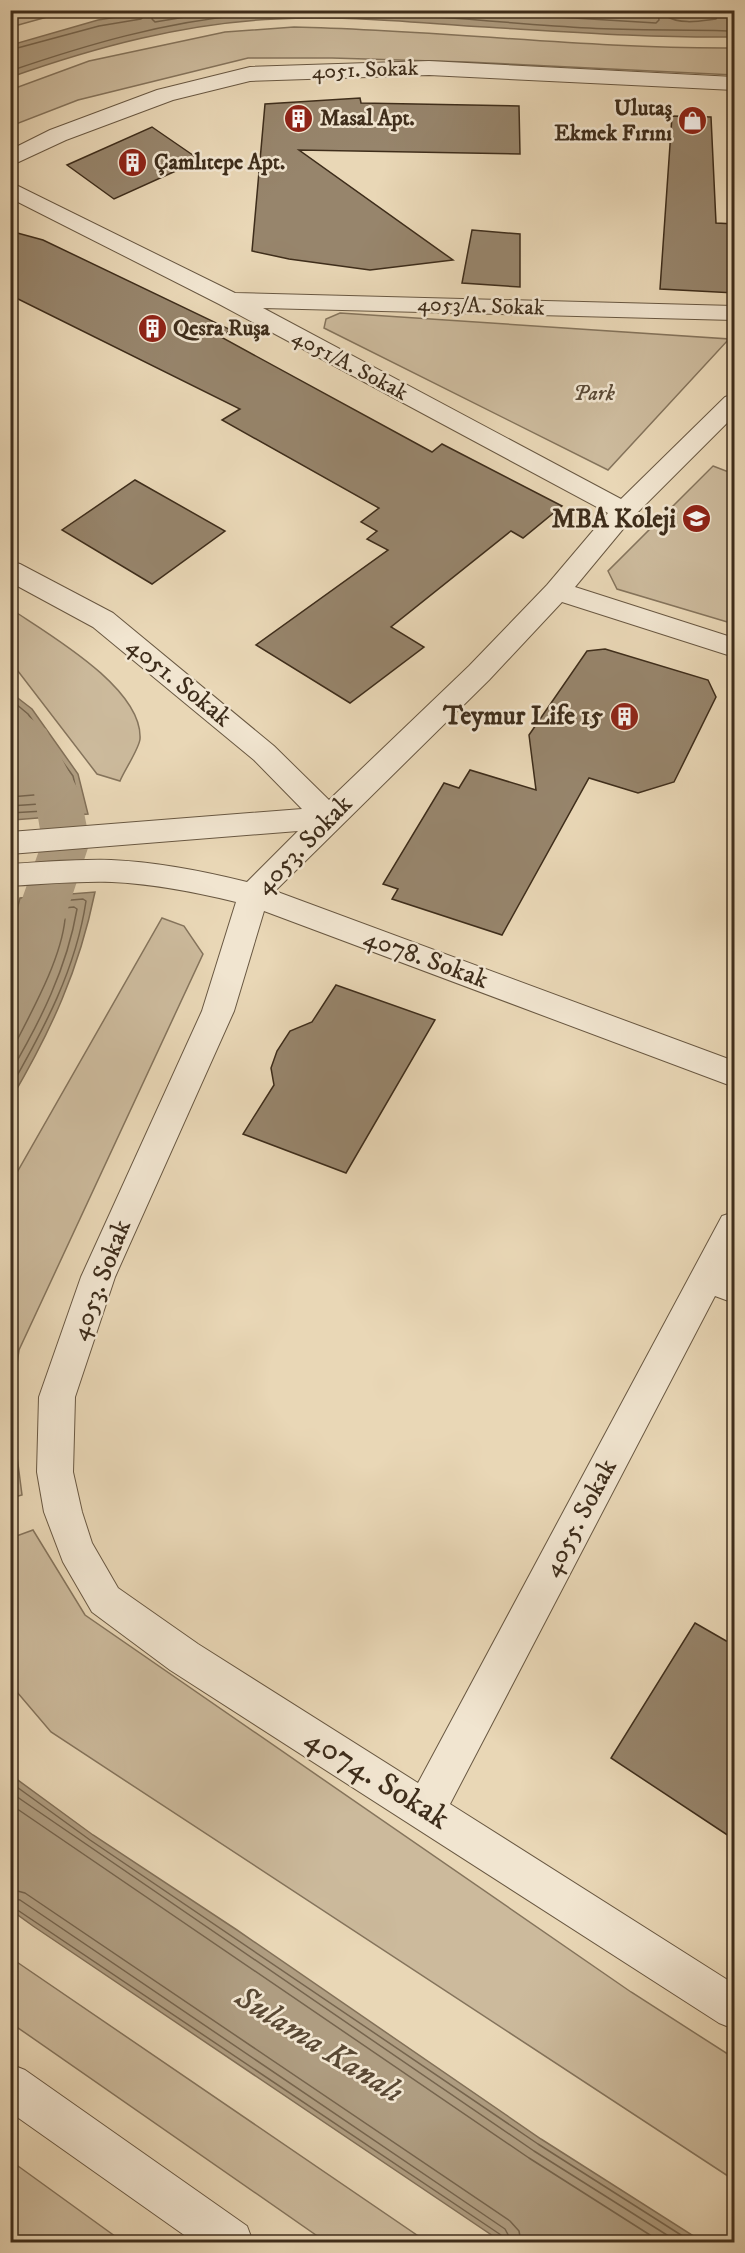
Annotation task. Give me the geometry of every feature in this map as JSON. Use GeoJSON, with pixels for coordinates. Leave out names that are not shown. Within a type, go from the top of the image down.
{"type":"FeatureCollection","features":[{"type":"Feature","properties":{"kind":"street","name":"4051. Sokak"},"geometry":{"type":"LineString","coordinates":[[10,159],[58,135],[165,95],[250,74],[429,68],[735,84]]}},
{"type":"Feature","properties":{"kind":"street","name":"4051/A. Sokak"},"geometry":{"type":"LineString","coordinates":[[10,189],[228,299],[624,511]]}},
{"type":"Feature","properties":{"kind":"street","name":"4053/A. Sokak"},"geometry":{"type":"LineString","coordinates":[[228,299],[735,314]]}},
{"type":"Feature","properties":{"kind":"street","name":"4053. Sokak"},"geometry":{"type":"LineString","coordinates":[[63,1512],[55,1472],[57,1397],[98,1277],[218,1011],[253,895],[329,818],[479,674],[557,591],[624,511],[735,402]]}},
{"type":"Feature","properties":{"kind":"street","name":"4051. Sokak"},"geometry":{"type":"LineString","coordinates":[[10,570],[103,620],[264,753],[329,818]]}},
{"type":"Feature","properties":{"kind":"street"},"geometry":{"type":"LineString","coordinates":[[557,591],[735,648]]}},
{"type":"Feature","properties":{"kind":"street"},"geometry":{"type":"LineString","coordinates":[[10,843],[127,832],[329,818]]}},
{"type":"Feature","properties":{"kind":"street","name":"4078. Sokak"},"geometry":{"type":"LineString","coordinates":[[10,875],[110,871],[204,882],[253,895],[735,1074]]}},
{"type":"Feature","properties":{"kind":"street","name":"4055. Sokak"},"geometry":{"type":"LineString","coordinates":[[425,1810],[721,1282],[735,1226]]}},
{"type":"Feature","properties":{"kind":"street","name":"4074. Sokak"},"geometry":{"type":"LineString","coordinates":[[63,1512],[76,1550],[105,1600],[184,1657],[735,2008]]}},
{"type":"Feature","properties":{"kind":"street"},"geometry":{"type":"LineString","coordinates":[[10,2085],[231,2242]]}},
{"type":"Feature","properties":{"kind":"green space"},"geometry":{"type":"Polygon","coordinates":[[[11,10],[69,10],[69,11],[11,27],[11,10]]]}},
{"type":"Feature","properties":{"kind":"green space"},"geometry":{"type":"Polygon","coordinates":[[[294,27],[624,46],[734,48],[734,75],[467,62],[248,58],[78,100],[11,126],[10,90],[89,61],[225,32],[294,27]]]}},
{"type":"Feature","properties":{"kind":"green space","name":"Park"},"geometry":{"type":"Polygon","coordinates":[[[340,313],[729,339],[608,470],[324,328],[326,319],[340,313]]]}},
{"type":"Feature","properties":{"kind":"green space","name":"MBA Koleji"},"geometry":{"type":"Polygon","coordinates":[[[713,466],[734,474],[734,624],[617,589],[608,571],[713,466]]]}},
{"type":"Feature","properties":{"kind":"green space"},"geometry":{"type":"Polygon","coordinates":[[[11,609],[90,664],[126,701],[137,720],[140,739],[120,781],[97,774],[11,662],[11,609]]]}},
{"type":"Feature","properties":{"kind":"green space"},"geometry":{"type":"Polygon","coordinates":[[[162,918],[184,926],[203,954],[19,1350],[11,1406],[11,1183],[162,918]]]}},
{"type":"Feature","properties":{"kind":"green space"},"geometry":{"type":"Polygon","coordinates":[[[11,1410],[22,1495],[10,1498],[11,1410]]]}},
{"type":"Feature","properties":{"kind":"green space"},"geometry":{"type":"Polygon","coordinates":[[[33,1530],[85,1615],[631,1992],[734,2058],[734,2180],[51,1732],[11,1685],[11,1538],[33,1530]]]}},
{"type":"Feature","properties":{"kind":"green space"},"geometry":{"type":"Polygon","coordinates":[[[11,1958],[427,2242],[326,2242],[11,2023],[11,1958]]]}},
{"type":"Feature","properties":{"kind":"green space"},"geometry":{"type":"Polygon","coordinates":[[[18,2166],[123,2242],[11,2242],[11,2173],[18,2166]]]}},
{"type":"Feature","properties":{"kind":"water"},"geometry":{"type":"Polygon","coordinates":[[[619,10],[695,15],[734,12],[734,37],[600,34],[323,18],[276,19],[242,21],[141,38],[11,77],[11,45],[98,20],[155,11],[619,10]]]}},
{"type":"Feature","properties":{"kind":"water"},"geometry":{"type":"Polygon","coordinates":[[[10,692],[32,709],[78,774],[88,814],[13,820],[10,811],[10,692]]]}},
{"type":"Feature","properties":{"kind":"water"},"geometry":{"type":"Polygon","coordinates":[[[95,892],[81,948],[62,999],[39,1049],[11,1099],[11,933],[20,898],[95,892]]]}},
{"type":"Feature","properties":{"kind":"water"},"geometry":{"type":"Polygon","coordinates":[[[11,1775],[93,1835],[237,1930],[541,2139],[703,2242],[502,2242],[33,1926],[11,1910],[11,1775]]]}},
{"type":"Feature","properties":{"kind":"building"},"geometry":{"type":"Polygon","coordinates":[[[360,98],[361,103],[519,106],[520,154],[299,150],[453,260],[370,270],[289,259],[252,251],[265,104],[360,98]]]}},
{"type":"Feature","properties":{"kind":"building"},"geometry":{"type":"Polygon","coordinates":[[[672,116],[711,117],[716,223],[735,224],[735,293],[660,289],[672,116]]]}},
{"type":"Feature","properties":{"kind":"building","name":"Çamlıtepe Apt."},"geometry":{"type":"Polygon","coordinates":[[[152,127],[200,160],[114,199],[67,165],[152,127]]]}},
{"type":"Feature","properties":{"kind":"building"},"geometry":{"type":"Polygon","coordinates":[[[472,230],[520,234],[520,287],[462,283],[472,230]]]}},
{"type":"Feature","properties":{"kind":"building"},"geometry":{"type":"Polygon","coordinates":[[[10,231],[43,240],[231,330],[221,337],[432,452],[442,444],[562,506],[523,538],[511,531],[391,627],[424,647],[350,703],[256,645],[388,550],[367,539],[377,531],[361,522],[379,508],[222,420],[240,409],[10,295],[10,231]]]}},
{"type":"Feature","properties":{"kind":"building"},"geometry":{"type":"Polygon","coordinates":[[[135,480],[225,531],[152,584],[62,530],[135,480]]]}},
{"type":"Feature","properties":{"kind":"building"},"geometry":{"type":"Polygon","coordinates":[[[605,649],[708,680],[716,697],[674,782],[638,793],[589,778],[502,935],[392,899],[398,889],[383,884],[444,783],[459,788],[470,770],[536,790],[529,735],[587,651],[605,649]]]}},
{"type":"Feature","properties":{"kind":"building"},"geometry":{"type":"Polygon","coordinates":[[[336,985],[435,1020],[346,1173],[243,1134],[274,1085],[271,1068],[277,1051],[290,1031],[312,1022],[336,985]]]}},
{"type":"Feature","properties":{"kind":"building"},"geometry":{"type":"Polygon","coordinates":[[[695,1623],[735,1646],[735,1840],[611,1758],[695,1623]]]}},
{"type":"Feature","properties":{"kind":"waterway","name":"Sulama Kanalı"},"geometry":{"type":"LineString","coordinates":[[10,726],[30,740],[57,793],[66,842],[30,948],[10,988]]}},
{"type":"Feature","properties":{"kind":"place","name":"Masal Apt."},"geometry":{"type":"Point","coordinates":[299,118]}},
{"type":"Feature","properties":{"kind":"place","name":"Ulutaş Ekmek Fırını"},"geometry":{"type":"Point","coordinates":[693,121]}},
{"type":"Feature","properties":{"kind":"place","name":"Çamlıtepe Apt."},"geometry":{"type":"Point","coordinates":[133,162]}},
{"type":"Feature","properties":{"kind":"place","name":"Qesra Ruşa"},"geometry":{"type":"Point","coordinates":[152,328]}},
{"type":"Feature","properties":{"kind":"place","name":"MBA Koleji"},"geometry":{"type":"Point","coordinates":[697,519]}},
{"type":"Feature","properties":{"kind":"place","name":"Teymur Life 15"},"geometry":{"type":"Point","coordinates":[624,716]}}]}
